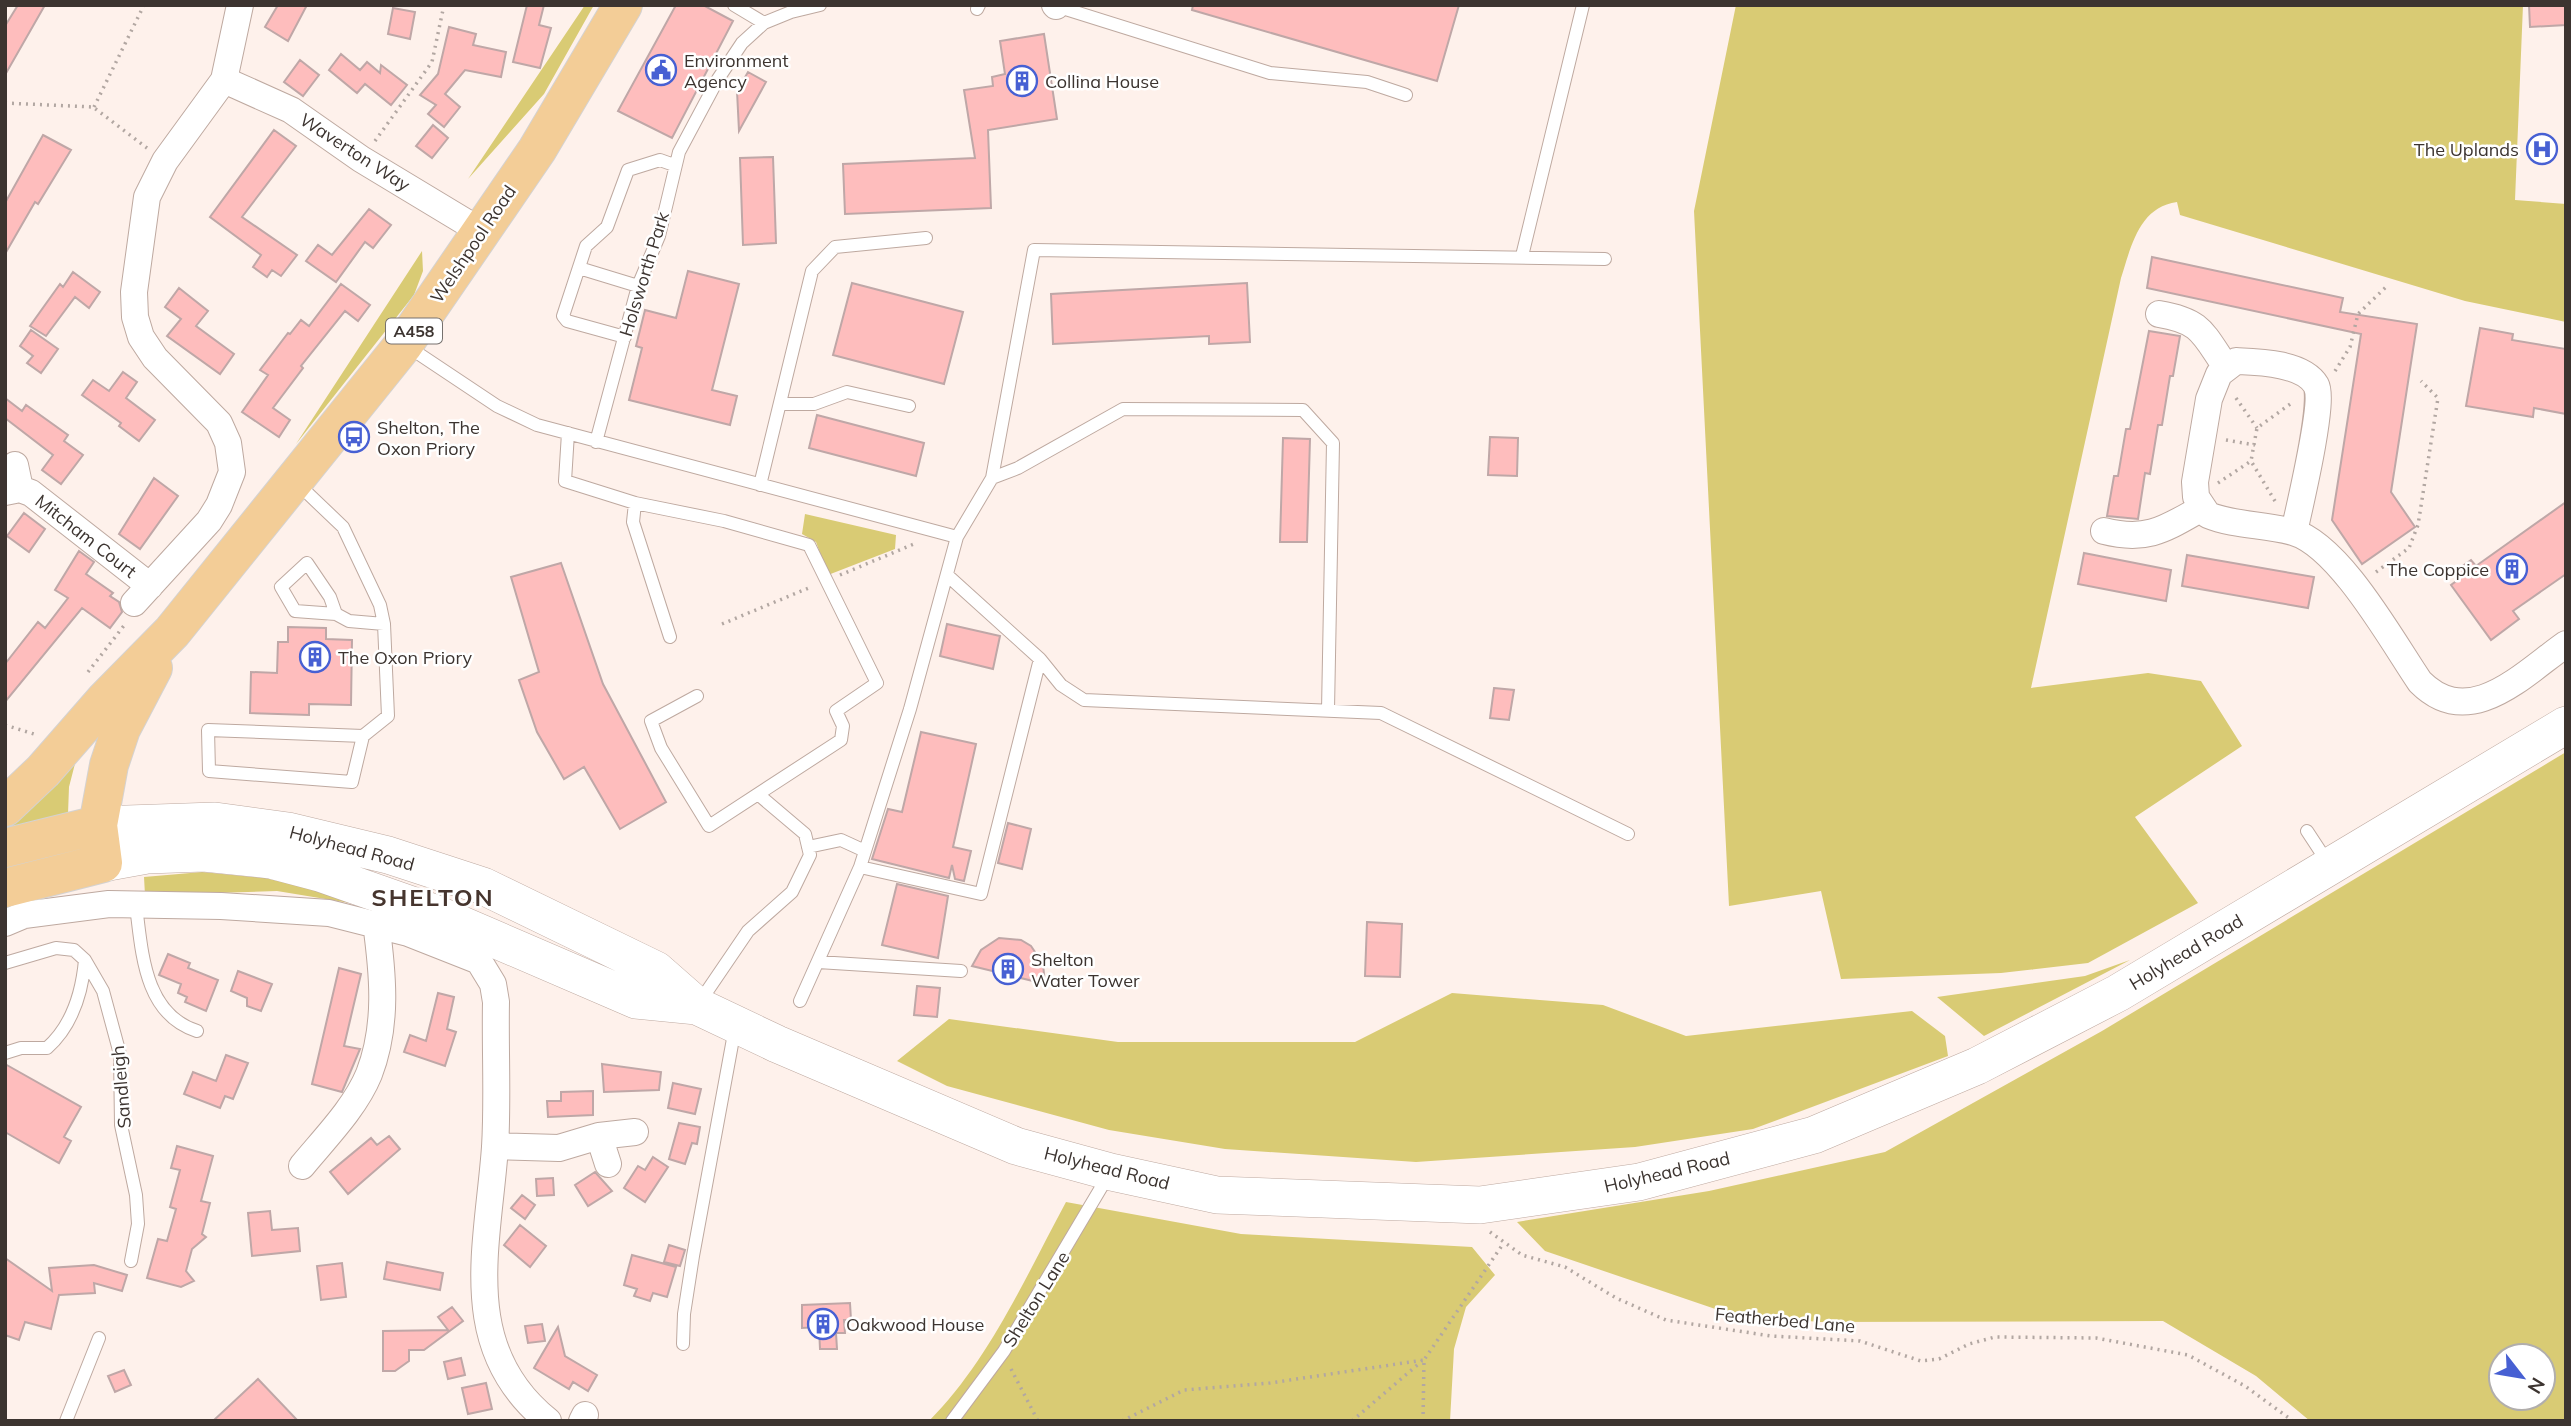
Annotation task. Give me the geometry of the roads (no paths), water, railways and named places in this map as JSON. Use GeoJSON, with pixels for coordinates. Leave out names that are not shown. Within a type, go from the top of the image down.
{"type":"FeatureCollection","features":[{"type":"Feature","properties":{"kind":"main road","name":"Welshpool Road"},"geometry":{"type":"LineString","coordinates":[[5,807],[43,771],[106,699],[172,632],[404,344],[537,150],[622,5]]}},
{"type":"Feature","properties":{"kind":"main road","name":"Welshpool Road"},"geometry":{"type":"LineString","coordinates":[[103,863],[98,825],[109,765],[121,729],[172,632]]}},
{"type":"Feature","properties":{"kind":"main road","name":"Welshpool Road"},"geometry":{"type":"LineString","coordinates":[[98,825],[85,805],[83,782],[106,699]]}},
{"type":"Feature","properties":{"kind":"main road","name":"Holyhead Road"},"geometry":{"type":"LineString","coordinates":[[98,825],[215,821],[288,831],[388,855],[484,886],[656,970],[697,1006],[1016,1146],[1111,1172],[1217,1195],[1479,1205],[1639,1182],[1814,1135],[1977,1066],[2118,993],[2566,725]]}},
{"type":"Feature","properties":{"kind":"main road"},"geometry":{"type":"LineString","coordinates":[[5,848],[98,825]]}},
{"type":"Feature","properties":{"kind":"main road","name":"Holyhead Road"},"geometry":{"type":"LineString","coordinates":[[103,863],[147,855],[204,853],[271,860],[320,873],[434,913],[636,1000],[697,1006]]}},
{"type":"Feature","properties":{"kind":"main road"},"geometry":{"type":"LineString","coordinates":[[5,888],[103,863]]}},
{"type":"Feature","properties":{"kind":"street"},"geometry":{"type":"LineString","coordinates":[[224,80],[240,5]]}},
{"type":"Feature","properties":{"kind":"street","name":"Waverton Way"},"geometry":{"type":"LineString","coordinates":[[224,80],[291,110],[361,159],[482,232]]}},
{"type":"Feature","properties":{"kind":"street","name":"Mitcham Court"},"geometry":{"type":"LineString","coordinates":[[13,482],[31,493],[142,594],[209,521],[219,505],[232,472],[228,443],[219,423],[155,358],[141,337],[135,317],[134,292],[147,197],[165,161],[224,80]]}},
{"type":"Feature","properties":{"kind":"street"},"geometry":{"type":"LineString","coordinates":[[2159,314],[2189,320],[2197,326],[2223,370]]}},
{"type":"Feature","properties":{"kind":"street"},"geometry":{"type":"LineString","coordinates":[[2294,533],[2317,417],[2319,396],[2316,385],[2308,376],[2294,369],[2236,361],[2223,370],[2209,399],[2195,482],[2199,503],[2218,519],[2294,533],[2322,548],[2355,587],[2420,682],[2432,695],[2445,700],[2468,703],[2491,696],[2566,644]]}},
{"type":"Feature","properties":{"kind":"street"},"geometry":{"type":"LineString","coordinates":[[2104,531],[2141,536],[2157,532],[2199,503]]}},
{"type":"Feature","properties":{"kind":"street"},"geometry":{"type":"LineString","coordinates":[[103,863],[109,904]]}},
{"type":"Feature","properties":{"kind":"street"},"geometry":{"type":"LineString","coordinates":[[5,923],[24,915],[109,904],[222,906],[329,913],[376,923],[479,961],[493,984],[496,1002],[495,1146],[483,1248],[486,1305],[494,1353],[532,1408],[548,1421]]}},
{"type":"Feature","properties":{"kind":"street"},"geometry":{"type":"LineString","coordinates":[[302,1166],[337,1123],[368,1074],[384,1002],[376,923]]}},
{"type":"Feature","properties":{"kind":"street"},"geometry":{"type":"LineString","coordinates":[[495,1146],[558,1148],[599,1136],[635,1132]]}},
{"type":"Feature","properties":{"kind":"street"},"geometry":{"type":"LineString","coordinates":[[599,1136],[608,1164]]}},
{"type":"Feature","properties":{"kind":"lane"},"geometry":{"type":"LineString","coordinates":[[734,5],[764,23]]}},
{"type":"Feature","properties":{"kind":"lane","name":"Holsworth Park"},"geometry":{"type":"LineString","coordinates":[[596,442],[638,286],[659,236],[674,165],[718,79],[742,43],[764,23],[791,12],[820,5]]}},
{"type":"Feature","properties":{"kind":"lane"},"geometry":{"type":"LineString","coordinates":[[1056,5],[1078,15],[1157,35],[1270,73],[1367,82],[1406,95]]}},
{"type":"Feature","properties":{"kind":"lane"},"geometry":{"type":"LineString","coordinates":[[1522,256],[1583,5]]}},
{"type":"Feature","properties":{"kind":"lane"},"geometry":{"type":"LineString","coordinates":[[625,337],[567,321],[564,316],[586,246],[607,227],[628,170],[660,160],[674,165]]}},
{"type":"Feature","properties":{"kind":"lane"},"geometry":{"type":"LineString","coordinates":[[760,485],[812,271],[835,247],[926,238]]}},
{"type":"Feature","properties":{"kind":"lane"},"geometry":{"type":"LineString","coordinates":[[800,1000],[866,850],[957,537],[992,478],[1034,250],[1605,259]]}},
{"type":"Feature","properties":{"kind":"lane"},"geometry":{"type":"LineString","coordinates":[[579,268],[638,286]]}},
{"type":"Feature","properties":{"kind":"lane"},"geometry":{"type":"LineString","coordinates":[[404,344],[497,406],[537,425],[957,537]]}},
{"type":"Feature","properties":{"kind":"lane"},"geometry":{"type":"LineString","coordinates":[[780,404],[814,404],[847,392],[909,406]]}},
{"type":"Feature","properties":{"kind":"lane"},"geometry":{"type":"LineString","coordinates":[[992,478],[1018,468],[1123,409],[1303,410],[1333,443],[1328,710]]}},
{"type":"Feature","properties":{"kind":"lane"},"geometry":{"type":"LineString","coordinates":[[568,433],[565,481],[635,503],[724,521],[809,545],[877,683],[836,711],[844,726],[841,740],[709,826],[661,748],[651,721],[696,696]]}},
{"type":"Feature","properties":{"kind":"lane"},"geometry":{"type":"LineString","coordinates":[[295,482],[343,527],[380,605],[384,624],[388,716],[363,736],[352,782],[209,771],[208,730],[363,736]]}},
{"type":"Feature","properties":{"kind":"lane"},"geometry":{"type":"LineString","coordinates":[[635,503],[633,522],[670,637]]}},
{"type":"Feature","properties":{"kind":"lane"},"geometry":{"type":"LineString","coordinates":[[335,614],[330,597],[307,563],[281,587],[295,611],[335,614],[349,621],[384,624]]}},
{"type":"Feature","properties":{"kind":"lane"},"geometry":{"type":"LineString","coordinates":[[947,575],[1040,659],[1061,685],[1084,701],[1381,713],[1628,834]]}},
{"type":"Feature","properties":{"kind":"lane"},"geometry":{"type":"LineString","coordinates":[[860,867],[981,894],[1040,659]]}},
{"type":"Feature","properties":{"kind":"lane"},"geometry":{"type":"LineString","coordinates":[[697,1006],[748,931],[792,892],[810,855],[804,834],[759,795]]}},
{"type":"Feature","properties":{"kind":"lane"},"geometry":{"type":"LineString","coordinates":[[2307,831],[2330,866]]}},
{"type":"Feature","properties":{"kind":"lane"},"geometry":{"type":"LineString","coordinates":[[808,847],[841,840],[866,850]]}},
{"type":"Feature","properties":{"kind":"lane"},"geometry":{"type":"LineString","coordinates":[[136,906],[142,955],[152,992],[176,1020],[197,1031]]}},
{"type":"Feature","properties":{"kind":"lane"},"geometry":{"type":"LineString","coordinates":[[5,963],[56,948],[74,950],[85,960],[77,1006],[53,1043],[47,1048],[21,1048],[5,1053]]}},
{"type":"Feature","properties":{"kind":"lane","name":"Sandleigh"},"geometry":{"type":"LineString","coordinates":[[85,960],[106,1000],[120,1054],[121,1125],[130,1159],[138,1224],[131,1261]]}},
{"type":"Feature","properties":{"kind":"lane"},"geometry":{"type":"LineString","coordinates":[[818,962],[961,971]]}},
{"type":"Feature","properties":{"kind":"lane"},"geometry":{"type":"LineString","coordinates":[[683,1344],[684,1314],[693,1256],[736,1025]]}},
{"type":"Feature","properties":{"kind":"lane","name":"Shelton Lane"},"geometry":{"type":"LineString","coordinates":[[952,1421],[1004,1351],[1073,1240],[1111,1172]]}},
{"type":"Feature","properties":{"kind":"lane"},"geometry":{"type":"LineString","coordinates":[[66,1421],[99,1338]]}},
{"type":"Feature","properties":{"kind":"place","name":"Environment Agency"},"geometry":{"type":"Point","coordinates":[661,70]}},
{"type":"Feature","properties":{"kind":"place","name":"Collina House"},"geometry":{"type":"Point","coordinates":[1022,81]}},
{"type":"Feature","properties":{"kind":"place","name":"The Uplands"},"geometry":{"type":"Point","coordinates":[2542,149]}},
{"type":"Feature","properties":{"kind":"place","name":"Shelton, The Oxon Priory"},"geometry":{"type":"Point","coordinates":[354,437]}},
{"type":"Feature","properties":{"kind":"place","name":"The Coppice"},"geometry":{"type":"Point","coordinates":[2512,569]}},
{"type":"Feature","properties":{"kind":"place","name":"The Oxon Priory"},"geometry":{"type":"Point","coordinates":[315,657]}},
{"type":"Feature","properties":{"kind":"place","name":"Shelton Water Tower"},"geometry":{"type":"Point","coordinates":[1008,969]}},
{"type":"Feature","properties":{"kind":"place","name":"Oakwood House"},"geometry":{"type":"Point","coordinates":[823,1324]}},
{"type":"Feature","properties":{"kind":"district","name":"SHELTON"},"geometry":{"type":"Point","coordinates":[433,897]}}]}
